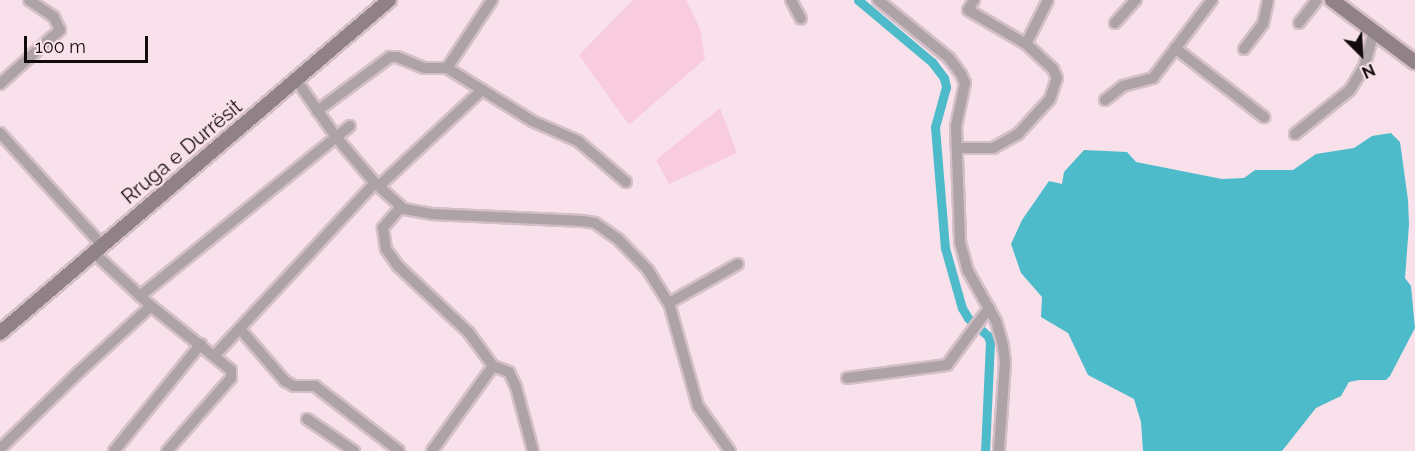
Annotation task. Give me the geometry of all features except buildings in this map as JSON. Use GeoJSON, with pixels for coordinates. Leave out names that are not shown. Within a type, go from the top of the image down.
{"type":"FeatureCollection","features":[{"type":"Feature","properties":{"kind":"main road","name":"Rruga e Durrësit"},"geometry":{"type":"LineString","coordinates":[[0,333],[389,0]]}},
{"type":"Feature","properties":{"kind":"main road"},"geometry":{"type":"LineString","coordinates":[[1332,0],[1415,62]]}},
{"type":"Feature","properties":{"kind":"street"},"geometry":{"type":"LineString","coordinates":[[0,84],[60,30],[54,17],[29,0]]}},
{"type":"Feature","properties":{"kind":"street"},"geometry":{"type":"LineString","coordinates":[[447,68],[492,0]]}},
{"type":"Feature","properties":{"kind":"street"},"geometry":{"type":"LineString","coordinates":[[791,0],[801,19]]}},
{"type":"Feature","properties":{"kind":"street"},"geometry":{"type":"LineString","coordinates":[[878,0],[949,57],[962,74],[964,95],[956,126],[962,257],[1000,332],[1005,362],[999,451]]}},
{"type":"Feature","properties":{"kind":"street"},"geometry":{"type":"LineString","coordinates":[[957,148],[980,149],[1004,142],[1018,134],[1050,99],[1057,78],[1053,69],[1026,44],[968,10],[974,0]]}},
{"type":"Feature","properties":{"kind":"street"},"geometry":{"type":"LineString","coordinates":[[1026,44],[1048,0]]}},
{"type":"Feature","properties":{"kind":"street"},"geometry":{"type":"LineString","coordinates":[[1115,23],[1136,0]]}},
{"type":"Feature","properties":{"kind":"street"},"geometry":{"type":"LineString","coordinates":[[1105,100],[1123,86],[1153,78],[1212,0]]}},
{"type":"Feature","properties":{"kind":"street"},"geometry":{"type":"LineString","coordinates":[[1244,49],[1263,24],[1268,0]]}},
{"type":"Feature","properties":{"kind":"street"},"geometry":{"type":"LineString","coordinates":[[1299,23],[1317,0]]}},
{"type":"Feature","properties":{"kind":"street"},"geometry":{"type":"LineString","coordinates":[[1295,134],[1350,90],[1364,67],[1374,31]]}},
{"type":"Feature","properties":{"kind":"street"},"geometry":{"type":"LineString","coordinates":[[1176,48],[1264,117]]}},
{"type":"Feature","properties":{"kind":"street"},"geometry":{"type":"LineString","coordinates":[[317,111],[390,57],[397,57],[424,68],[447,68],[532,122],[591,150],[626,182]]}},
{"type":"Feature","properties":{"kind":"street"},"geometry":{"type":"LineString","coordinates":[[297,81],[336,137],[377,185],[401,207],[409,211],[431,214],[562,218],[595,223],[618,239],[637,258],[669,303],[698,405],[730,451]]}},
{"type":"Feature","properties":{"kind":"street"},"geometry":{"type":"LineString","coordinates":[[215,355],[377,185],[482,90]]}},
{"type":"Feature","properties":{"kind":"street"},"geometry":{"type":"LineString","coordinates":[[140,296],[350,126]]}},
{"type":"Feature","properties":{"kind":"street"},"geometry":{"type":"LineString","coordinates":[[0,133],[140,296],[229,367],[231,378],[167,451]]}},
{"type":"Feature","properties":{"kind":"street"},"geometry":{"type":"LineString","coordinates":[[401,207],[383,228],[386,249],[398,266],[469,333],[493,366],[509,372],[533,451]]}},
{"type":"Feature","properties":{"kind":"street"},"geometry":{"type":"LineString","coordinates":[[669,303],[738,264]]}},
{"type":"Feature","properties":{"kind":"street"},"geometry":{"type":"LineString","coordinates":[[0,449],[151,306]]}},
{"type":"Feature","properties":{"kind":"street"},"geometry":{"type":"LineString","coordinates":[[847,378],[947,365],[989,308]]}},
{"type":"Feature","properties":{"kind":"street"},"geometry":{"type":"LineString","coordinates":[[240,329],[285,381],[294,386],[315,386],[399,451]]}},
{"type":"Feature","properties":{"kind":"street"},"geometry":{"type":"LineString","coordinates":[[114,451],[201,344]]}},
{"type":"Feature","properties":{"kind":"street"},"geometry":{"type":"LineString","coordinates":[[432,451],[493,366]]}},
{"type":"Feature","properties":{"kind":"street"},"geometry":{"type":"LineString","coordinates":[[307,419],[354,451]]}},
{"type":"Feature","properties":{"kind":"shaded area"},"geometry":{"type":"Polygon","coordinates":[[[633,0],[686,0],[700,29],[705,59],[629,125],[579,55],[633,0]]]}},
{"type":"Feature","properties":{"kind":"shaded area"},"geometry":{"type":"Polygon","coordinates":[[[720,108],[737,153],[669,184],[656,160],[720,108]]]}},
{"type":"Feature","properties":{"kind":"water"},"geometry":{"type":"Polygon","coordinates":[[[1391,133],[1400,142],[1408,200],[1409,225],[1405,278],[1411,286],[1415,328],[1390,376],[1386,380],[1349,382],[1341,396],[1316,408],[1282,451],[1143,451],[1141,422],[1134,399],[1088,375],[1068,333],[1041,317],[1042,297],[1021,273],[1011,244],[1022,220],[1049,181],[1062,184],[1064,172],[1084,150],[1127,152],[1136,162],[1222,179],[1244,178],[1255,170],[1293,170],[1316,154],[1354,148],[1372,136],[1391,133]]]}},
{"type":"Feature","properties":{"kind":"waterway"},"geometry":{"type":"LineString","coordinates":[[858,0],[932,62],[944,78],[946,87],[935,127],[945,248],[962,308],[968,318],[988,336],[990,342],[985,451]]}}]}
